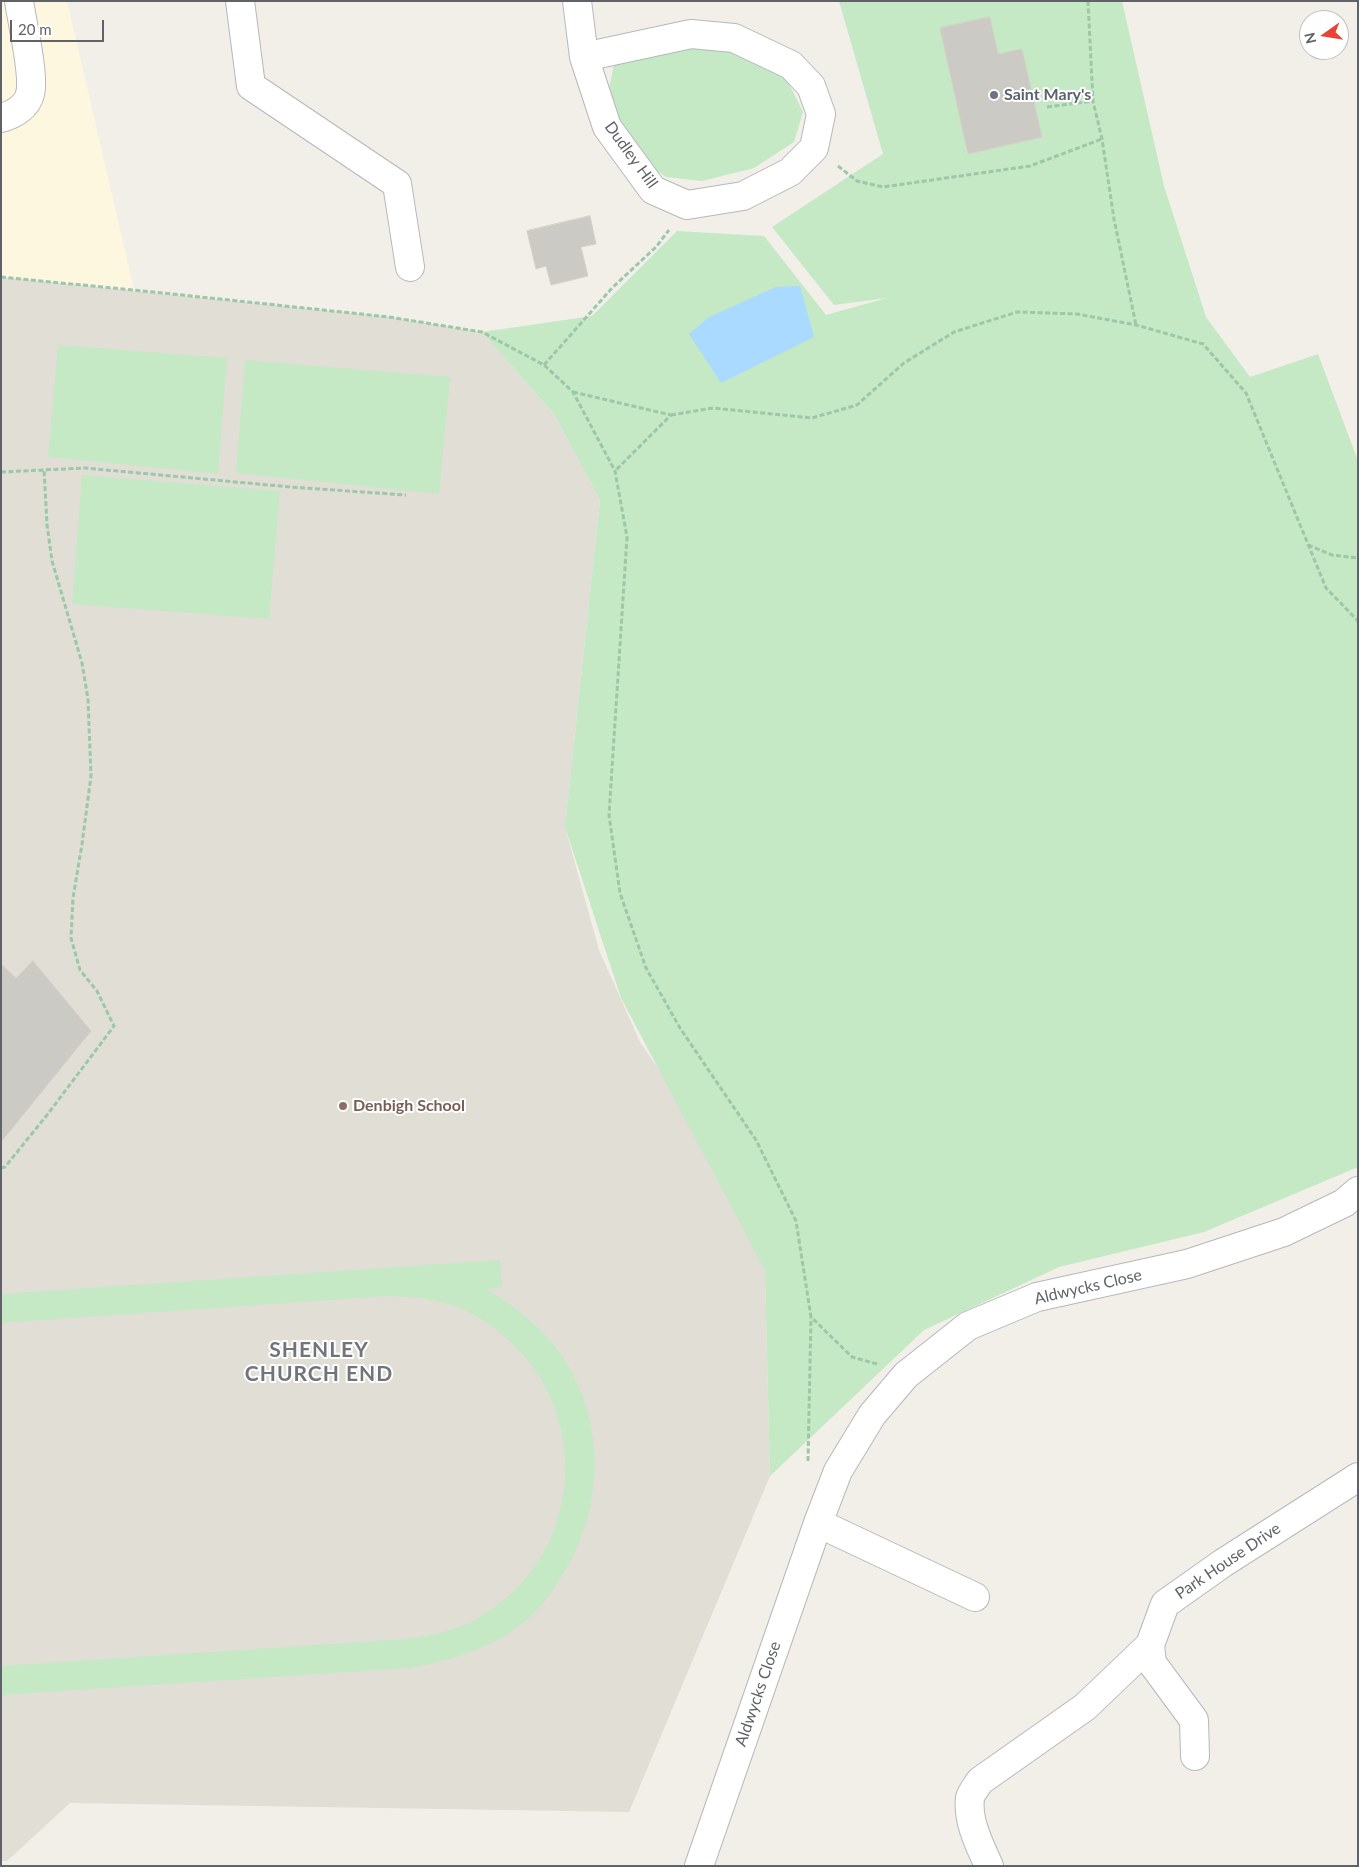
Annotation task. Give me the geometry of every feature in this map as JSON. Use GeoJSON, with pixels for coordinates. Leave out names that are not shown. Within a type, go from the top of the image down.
{"type":"FeatureCollection","features":[{"type":"Feature","properties":{"kind":"street"},"geometry":{"type":"LineString","coordinates":[[1,118],[10,116],[21,108],[30,96],[31,78],[19,1]]}},
{"type":"Feature","properties":{"kind":"street"},"geometry":{"type":"LineString","coordinates":[[240,1],[251,86],[397,184],[410,267]]}},
{"type":"Feature","properties":{"kind":"street","name":"Dudley Hill"},"geometry":{"type":"LineString","coordinates":[[577,1],[584,57],[607,127],[653,190],[687,205]]}},
{"type":"Feature","properties":{"kind":"street"},"geometry":{"type":"LineString","coordinates":[[584,57],[691,34],[734,38],[791,65],[810,86],[821,114],[814,148],[790,172],[743,196],[687,205]]}},
{"type":"Feature","properties":{"kind":"street","name":"Aldwycks Close"},"geometry":{"type":"LineString","coordinates":[[699,1866],[818,1523],[838,1471],[872,1415],[906,1375],[968,1326],[1037,1297],[1187,1264],[1284,1232],[1344,1203],[1358,1192]]}},
{"type":"Feature","properties":{"kind":"street","name":"Park House Drive"},"geometry":{"type":"LineString","coordinates":[[1150,1646],[1165,1604],[1223,1563],[1358,1477]]}},
{"type":"Feature","properties":{"kind":"street"},"geometry":{"type":"LineString","coordinates":[[818,1523],[975,1597]]}},
{"type":"Feature","properties":{"kind":"street"},"geometry":{"type":"LineString","coordinates":[[1150,1646],[1152,1663],[1194,1720],[1195,1756]]}},
{"type":"Feature","properties":{"kind":"street"},"geometry":{"type":"LineString","coordinates":[[989,1866],[972,1819],[970,1797],[980,1781],[1085,1707],[1150,1646]]}},
{"type":"Feature","properties":{"kind":"path"},"geometry":{"type":"LineString","coordinates":[[1088,1],[1093,102],[1102,138],[1114,219],[1136,325]]}},
{"type":"Feature","properties":{"kind":"path"},"geometry":{"type":"LineString","coordinates":[[1047,107],[1093,102]]}},
{"type":"Feature","properties":{"kind":"path"},"geometry":{"type":"LineString","coordinates":[[814,148],[856,181],[883,187],[1030,166],[1102,138]]}},
{"type":"Feature","properties":{"kind":"path"},"geometry":{"type":"LineString","coordinates":[[544,365],[612,288],[656,247],[687,205]]}},
{"type":"Feature","properties":{"kind":"path"},"geometry":{"type":"LineString","coordinates":[[1,278],[379,316],[482,332],[544,365],[573,392],[615,471],[627,537],[608,815],[620,893],[646,968],[680,1028],[756,1140],[796,1221],[811,1317],[808,1468]]}},
{"type":"Feature","properties":{"kind":"path"},"geometry":{"type":"LineString","coordinates":[[573,392],[671,415],[713,408],[812,418],[857,405],[904,363],[954,332],[1017,312],[1077,314],[1136,325],[1203,344],[1246,393],[1326,588],[1358,621]]}},
{"type":"Feature","properties":{"kind":"path"},"geometry":{"type":"LineString","coordinates":[[615,471],[671,415]]}},
{"type":"Feature","properties":{"kind":"path"},"geometry":{"type":"LineString","coordinates":[[1,472],[85,468],[299,488],[406,495]]}},
{"type":"Feature","properties":{"kind":"path"},"geometry":{"type":"LineString","coordinates":[[1,1168],[5,1167],[47,1116],[114,1026],[97,991],[80,970],[71,938],[73,898],[91,776],[88,699],[82,663],[52,561],[47,524],[44,470]]}},
{"type":"Feature","properties":{"kind":"path"},"geometry":{"type":"LineString","coordinates":[[1308,545],[1332,555],[1358,558]]}},
{"type":"Feature","properties":{"kind":"path"},"geometry":{"type":"LineString","coordinates":[[811,1317],[852,1357],[884,1366]]}},
{"type":"Feature","properties":{"kind":"shaded area"},"geometry":{"type":"Polygon","coordinates":[[[1,1],[67,1],[134,290],[1,277],[1,1]]]}},
{"type":"Feature","properties":{"kind":"shaded area","name":"Denbigh School"},"geometry":{"type":"Polygon","coordinates":[[[1,277],[389,317],[482,332],[554,414],[600,500],[565,827],[599,950],[640,1042],[729,1171],[765,1270],[770,1476],[629,1812],[70,1803],[7,1861],[1,1861],[1,277]]]}},
{"type":"Feature","properties":{"kind":"green space"},"geometry":{"type":"Polygon","coordinates":[[[839,1],[1122,1],[1164,186],[1206,317],[1250,377],[1318,354],[1358,461],[1358,1167],[1204,1232],[1059,1267],[924,1330],[770,1476],[765,1270],[621,998],[565,827],[600,500],[554,414],[482,332],[592,316],[677,231],[764,236],[826,315],[887,298],[834,305],[772,227],[883,154],[839,1]]]}},
{"type":"Feature","properties":{"kind":"green space"},"geometry":{"type":"Polygon","coordinates":[[[705,46],[746,56],[787,80],[803,112],[794,142],[754,168],[702,181],[666,177],[632,153],[615,121],[609,89],[614,65],[629,55],[705,46]]]}},
{"type":"Feature","properties":{"kind":"green space"},"geometry":{"type":"Polygon","coordinates":[[[58,345],[227,358],[218,474],[48,457],[58,345]]]}},
{"type":"Feature","properties":{"kind":"green space"},"geometry":{"type":"Polygon","coordinates":[[[245,360],[450,377],[439,494],[236,473],[245,360]]]}},
{"type":"Feature","properties":{"kind":"green space"},"geometry":{"type":"Polygon","coordinates":[[[82,475],[280,491],[269,619],[72,604],[82,475]]]}},
{"type":"Feature","properties":{"kind":"green space"},"geometry":{"type":"Polygon","coordinates":[[[500,1260],[502,1287],[486,1289],[523,1314],[554,1345],[570,1369],[581,1392],[589,1417],[593,1442],[593,1493],[579,1542],[554,1588],[531,1616],[512,1631],[484,1646],[440,1662],[410,1668],[1,1695],[1,1666],[406,1639],[436,1634],[464,1625],[482,1616],[512,1593],[535,1566],[552,1534],[562,1500],[565,1465],[561,1430],[549,1395],[530,1363],[495,1328],[463,1309],[452,1305],[428,1299],[388,1296],[1,1323],[1,1294],[500,1260]]]}},
{"type":"Feature","properties":{"kind":"water"},"geometry":{"type":"Polygon","coordinates":[[[800,286],[814,337],[721,383],[689,334],[709,317],[776,287],[800,286]]]}},
{"type":"Feature","properties":{"kind":"building","name":"Saint Mary's"},"geometry":{"type":"Polygon","coordinates":[[[990,17],[998,54],[1022,49],[1042,137],[968,154],[940,28],[990,17]]]}},
{"type":"Feature","properties":{"kind":"building"},"geometry":{"type":"Polygon","coordinates":[[[590,216],[596,244],[581,247],[588,276],[551,285],[546,266],[536,269],[527,231],[590,216]]]}},
{"type":"Feature","properties":{"kind":"building"},"geometry":{"type":"Polygon","coordinates":[[[33,961],[91,1031],[1,1142],[1,964],[16,978],[33,961]]]}},
{"type":"Feature","properties":{"kind":"place","name":"Saint Mary's"},"geometry":{"type":"Point","coordinates":[994,95]}},
{"type":"Feature","properties":{"kind":"place","name":"Denbigh School"},"geometry":{"type":"Point","coordinates":[343,1106]}},
{"type":"Feature","properties":{"kind":"district","name":"SHENLEY CHURCH END"},"geometry":{"type":"Point","coordinates":[319,1362]}}]}
